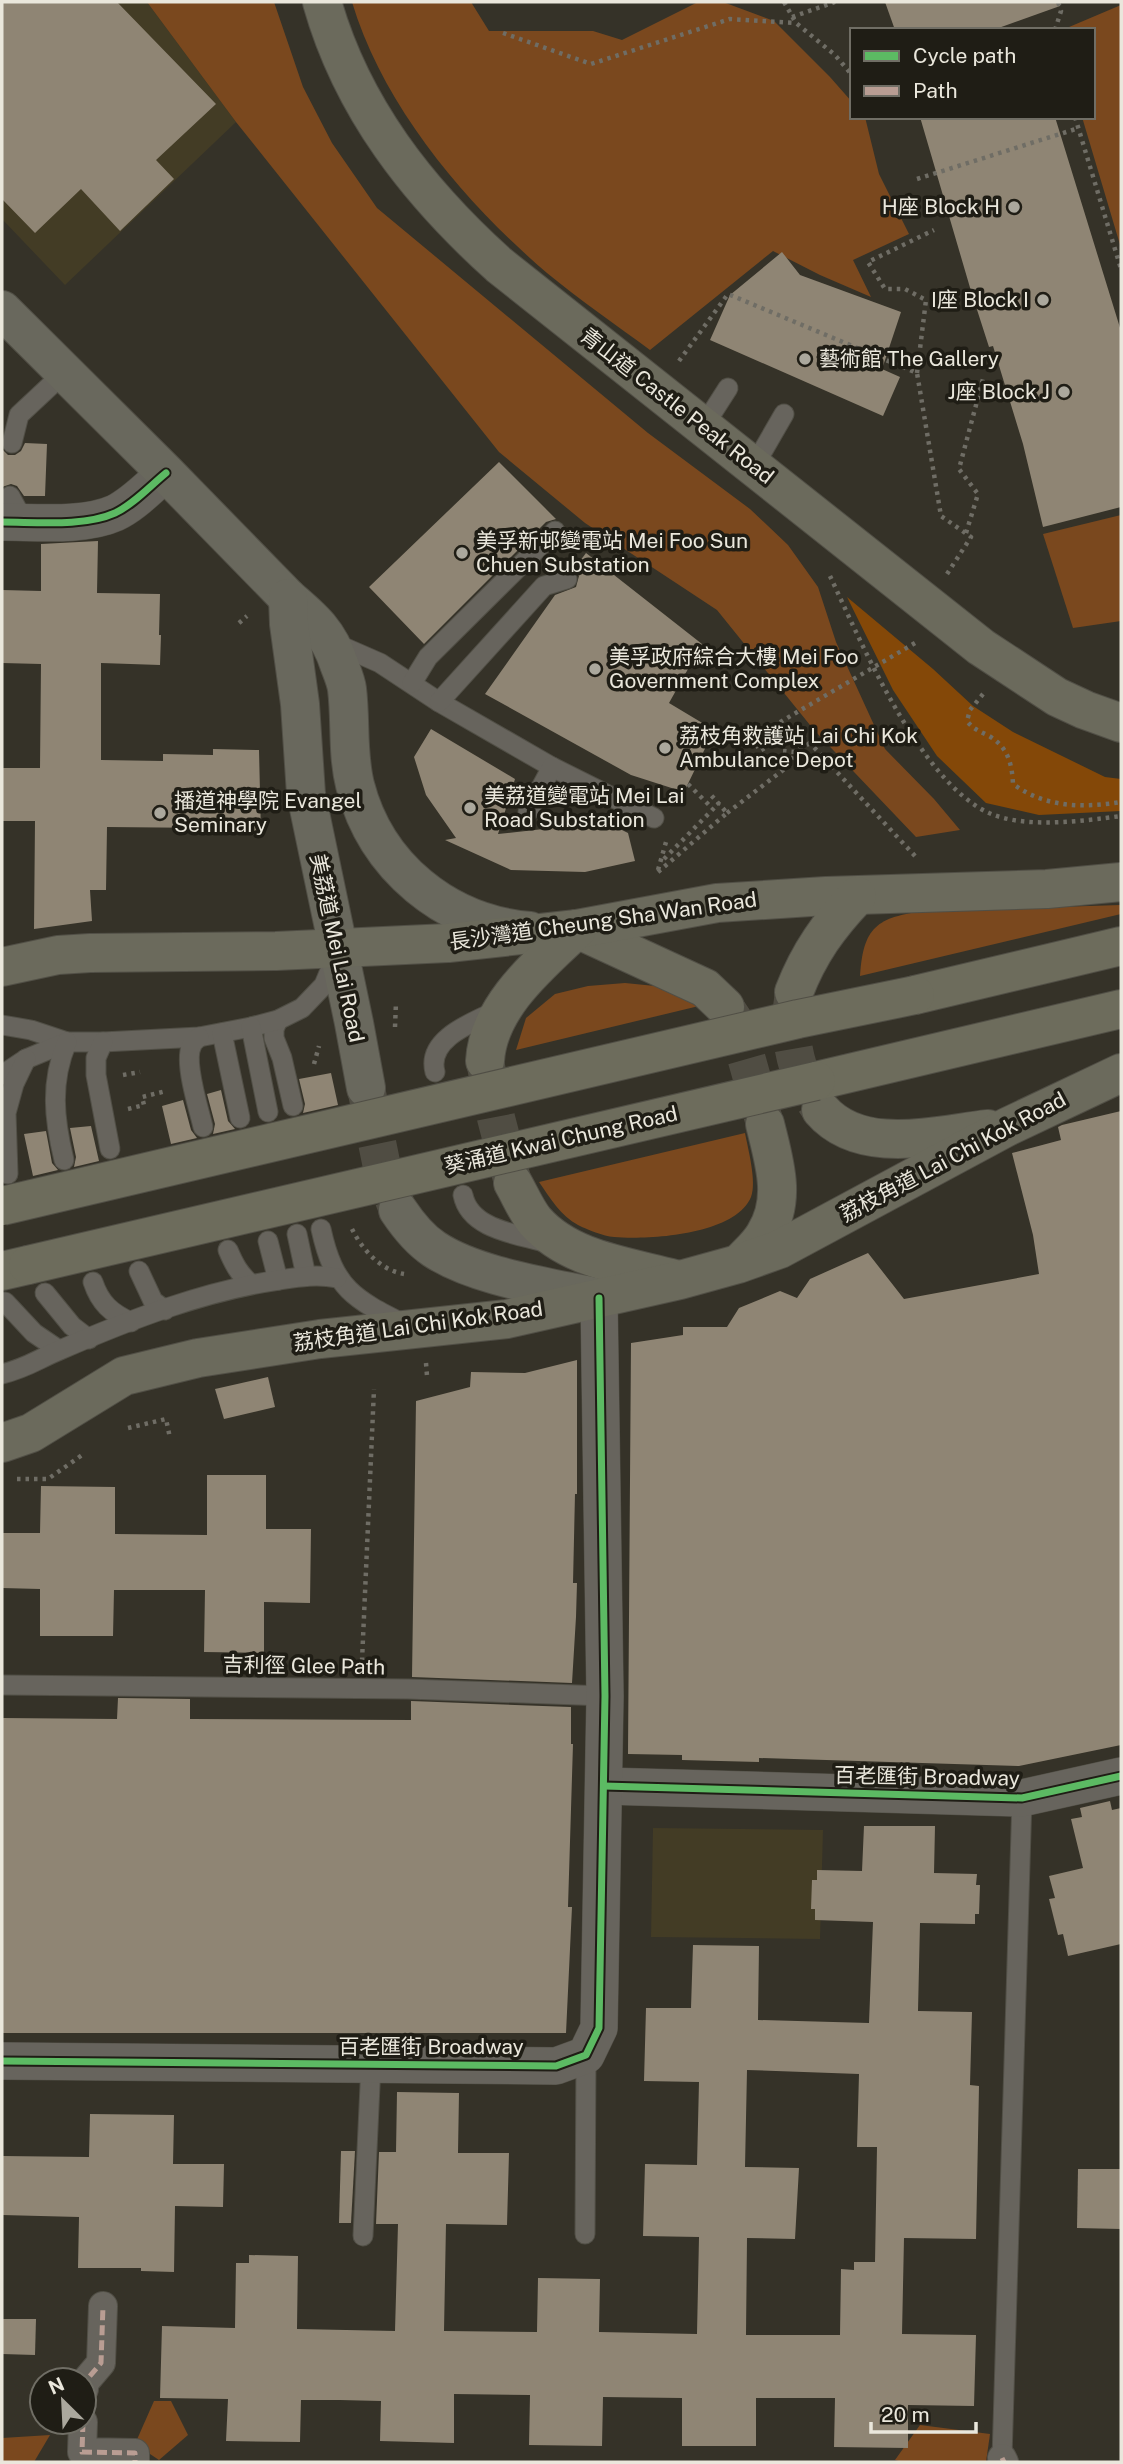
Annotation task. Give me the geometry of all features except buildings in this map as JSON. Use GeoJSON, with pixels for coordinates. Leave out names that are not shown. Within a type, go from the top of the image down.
{"type":"FeatureCollection","features":[{"type":"Feature","properties":{"kind":"highway"},"geometry":{"type":"LineString","coordinates":[[5,1190],[915,995],[1121,946]]}},
{"type":"Feature","properties":{"kind":"highway","name":"葵涌道 Kwai Chung Road"},"geometry":{"type":"LineString","coordinates":[[4,1287],[930,1054],[1121,1009]]}},
{"type":"Feature","properties":{"kind":"main road","name":"青山道 Castle Peak Road"},"geometry":{"type":"LineString","coordinates":[[322,2],[343,60],[361,97],[389,142],[434,203],[499,265],[981,648],[1057,697],[1121,723]]}},
{"type":"Feature","properties":{"kind":"main road"},"geometry":{"type":"LineString","coordinates":[[2,310],[166,473],[289,611],[311,617],[331,641],[347,686],[350,751],[355,784],[367,820],[379,844],[405,876],[426,894],[461,913],[505,929],[561,931],[705,988],[725,1007]]}},
{"type":"Feature","properties":{"kind":"main road","name":"美荔道 Mei Lai Road"},"geometry":{"type":"LineString","coordinates":[[289,611],[300,704],[306,794],[366,1088]]}},
{"type":"Feature","properties":{"kind":"main road","name":"長沙灣道 Cheung Sha Wan Road"},"geometry":{"type":"LineString","coordinates":[[2,967],[58,955],[90,953],[339,949],[448,943],[561,931],[718,903],[1047,889],[1121,882]]}},
{"type":"Feature","properties":{"kind":"main road"},"geometry":{"type":"LineString","coordinates":[[794,992],[812,951],[829,925],[857,896]]}},
{"type":"Feature","properties":{"kind":"main road"},"geometry":{"type":"LineString","coordinates":[[485,1061],[486,1049],[503,1008],[545,960],[561,931]]}},
{"type":"Feature","properties":{"kind":"main road","name":"荔枝角道 Lai Chi Kok Road"},"geometry":{"type":"LineString","coordinates":[[2,1443],[31,1433],[124,1376],[173,1364],[262,1347],[507,1319],[738,1265],[780,1249],[1007,1127],[1121,1073]]}},
{"type":"Feature","properties":{"kind":"main road"},"geometry":{"type":"LineString","coordinates":[[821,1110],[837,1125],[871,1137],[896,1139],[1007,1127]]}},
{"type":"Feature","properties":{"kind":"main road"},"geometry":{"type":"LineString","coordinates":[[738,1265],[764,1237],[775,1217],[778,1194],[776,1168],[765,1124]]}},
{"type":"Feature","properties":{"kind":"main road"},"geometry":{"type":"LineString","coordinates":[[513,1183],[533,1219],[553,1239],[575,1251],[680,1280]]}},
{"type":"Feature","properties":{"kind":"main road"},"geometry":{"type":"LineString","coordinates":[[398,1210],[412,1230],[434,1249],[462,1263],[599,1298]]}},
{"type":"Feature","properties":{"kind":"street"},"geometry":{"type":"LineString","coordinates":[[16,509],[90,521],[125,507],[166,473]]}},
{"type":"Feature","properties":{"kind":"street"},"geometry":{"type":"LineString","coordinates":[[586,2055],[599,2028],[604,1786],[599,1298]]}},
{"type":"Feature","properties":{"kind":"street","name":"百老匯街 Broadway"},"geometry":{"type":"LineString","coordinates":[[604,1786],[1022,1798],[1121,1776]]}},
{"type":"Feature","properties":{"kind":"street","name":"百老匯街 Broadway"},"geometry":{"type":"LineString","coordinates":[[2,2061],[556,2066],[586,2055]]}},
{"type":"Feature","properties":{"kind":"street"},"geometry":{"type":"LineString","coordinates":[[98,2367],[101,2363],[103,2306]]}},
{"type":"Feature","properties":{"kind":"street"},"geometry":{"type":"LineString","coordinates":[[83,2436],[82,2452],[135,2453],[135,2462]]}},
{"type":"Feature","properties":{"kind":"lane"},"geometry":{"type":"LineString","coordinates":[[20,443],[19,415],[65,372]]}},
{"type":"Feature","properties":{"kind":"lane"},"geometry":{"type":"LineString","coordinates":[[703,427],[728,388]]}},
{"type":"Feature","properties":{"kind":"lane"},"geometry":{"type":"LineString","coordinates":[[754,466],[784,414]]}},
{"type":"Feature","properties":{"kind":"lane"},"geometry":{"type":"LineString","coordinates":[[412,683],[428,657],[555,531]]}},
{"type":"Feature","properties":{"kind":"lane"},"geometry":{"type":"LineString","coordinates":[[439,702],[544,586],[568,579]]}},
{"type":"Feature","properties":{"kind":"lane"},"geometry":{"type":"LineString","coordinates":[[331,641],[380,663],[439,702],[552,767],[654,818]]}},
{"type":"Feature","properties":{"kind":"lane"},"geometry":{"type":"LineString","coordinates":[[528,812],[552,767]]}},
{"type":"Feature","properties":{"kind":"lane"},"geometry":{"type":"LineString","coordinates":[[2,1025],[31,1030],[67,1042],[199,1037],[251,1027],[278,1020],[302,1008],[324,985],[339,949]]}},
{"type":"Feature","properties":{"kind":"lane"},"geometry":{"type":"LineString","coordinates":[[435,1072],[433,1065],[436,1049],[447,1038],[503,1008]]}},
{"type":"Feature","properties":{"kind":"lane"},"geometry":{"type":"LineString","coordinates":[[278,1020],[274,1038],[282,1058],[293,1106]]}},
{"type":"Feature","properties":{"kind":"lane"},"geometry":{"type":"LineString","coordinates":[[251,1027],[268,1112]]}},
{"type":"Feature","properties":{"kind":"lane"},"geometry":{"type":"LineString","coordinates":[[222,1033],[240,1118]]}},
{"type":"Feature","properties":{"kind":"lane"},"geometry":{"type":"LineString","coordinates":[[199,1037],[192,1044],[190,1068],[203,1127]]}},
{"type":"Feature","properties":{"kind":"lane"},"geometry":{"type":"LineString","coordinates":[[2,1075],[26,1059],[67,1042]]}},
{"type":"Feature","properties":{"kind":"lane"},"geometry":{"type":"LineString","coordinates":[[64,1160],[56,1125],[54,1099],[58,1067],[67,1042]]}},
{"type":"Feature","properties":{"kind":"lane"},"geometry":{"type":"LineString","coordinates":[[103,1042],[96,1058],[96,1075],[110,1149]]}},
{"type":"Feature","properties":{"kind":"lane"},"geometry":{"type":"LineString","coordinates":[[5,1190],[6,1112],[14,1084],[26,1059]]}},
{"type":"Feature","properties":{"kind":"lane"},"geometry":{"type":"LineString","coordinates":[[463,1195],[474,1218],[485,1224],[575,1251]]}},
{"type":"Feature","properties":{"kind":"lane"},"geometry":{"type":"LineString","coordinates":[[321,1228],[337,1278],[369,1306],[414,1328]]}},
{"type":"Feature","properties":{"kind":"lane"},"geometry":{"type":"LineString","coordinates":[[297,1234],[306,1276]]}},
{"type":"Feature","properties":{"kind":"lane"},"geometry":{"type":"LineString","coordinates":[[268,1241],[278,1280]]}},
{"type":"Feature","properties":{"kind":"lane"},"geometry":{"type":"LineString","coordinates":[[228,1250],[242,1277],[251,1284]]}},
{"type":"Feature","properties":{"kind":"lane"},"geometry":{"type":"LineString","coordinates":[[139,1271],[153,1301],[164,1310]]}},
{"type":"Feature","properties":{"kind":"lane"},"geometry":{"type":"LineString","coordinates":[[2,1374],[29,1367],[59,1350],[164,1310],[251,1284],[306,1276],[337,1278]]}},
{"type":"Feature","properties":{"kind":"lane"},"geometry":{"type":"LineString","coordinates":[[93,1282],[104,1305],[115,1315],[131,1322]]}},
{"type":"Feature","properties":{"kind":"lane"},"geometry":{"type":"LineString","coordinates":[[4,1287],[34,1333],[59,1350]]}},
{"type":"Feature","properties":{"kind":"lane"},"geometry":{"type":"LineString","coordinates":[[45,1293],[72,1326],[89,1339]]}},
{"type":"Feature","properties":{"kind":"lane","name":"吉利徑 Glee Path"},"geometry":{"type":"LineString","coordinates":[[2,1685],[360,1689],[605,1696]]}},
{"type":"Feature","properties":{"kind":"lane","name":"百老匯街 Broadway"},"geometry":{"type":"LineString","coordinates":[[1003,2460],[1022,1798]]}},
{"type":"Feature","properties":{"kind":"lane"},"geometry":{"type":"LineString","coordinates":[[585,2234],[586,2055]]}},
{"type":"Feature","properties":{"kind":"lane","name":"百老匯街 Broadway"},"geometry":{"type":"LineString","coordinates":[[363,2236],[371,2064]]}},
{"type":"Feature","properties":{"kind":"path"},"geometry":{"type":"LineString","coordinates":[[784,2],[796,23],[835,55],[850,73]]}},
{"type":"Feature","properties":{"kind":"path"},"geometry":{"type":"LineString","coordinates":[[792,16],[835,2]]}},
{"type":"Feature","properties":{"kind":"path"},"geometry":{"type":"LineString","coordinates":[[1056,28],[1060,11],[1058,2]]}},
{"type":"Feature","properties":{"kind":"path"},"geometry":{"type":"LineString","coordinates":[[503,33],[591,64],[730,19],[796,23]]}},
{"type":"Feature","properties":{"kind":"path"},"geometry":{"type":"LineString","coordinates":[[1076,119],[1121,269]]}},
{"type":"Feature","properties":{"kind":"path"},"geometry":{"type":"LineString","coordinates":[[916,179],[1079,128]]}},
{"type":"Feature","properties":{"kind":"path"},"geometry":{"type":"LineString","coordinates":[[934,229],[868,262],[885,289],[905,289],[926,300],[916,373],[941,516],[971,537],[953,567]]}},
{"type":"Feature","properties":{"kind":"path"},"geometry":{"type":"LineString","coordinates":[[673,368],[728,294],[916,373]]}},
{"type":"Feature","properties":{"kind":"path"},"geometry":{"type":"LineString","coordinates":[[965,533],[978,494],[959,469],[984,375]]}},
{"type":"Feature","properties":{"kind":"path"},"geometry":{"type":"LineString","coordinates":[[825,566],[898,712],[941,773],[963,797],[990,814],[1035,823],[1121,816]]}},
{"type":"Feature","properties":{"kind":"path"},"geometry":{"type":"LineString","coordinates":[[239,623],[247,615]]}},
{"type":"Feature","properties":{"kind":"path"},"geometry":{"type":"LineString","coordinates":[[917,642],[752,738],[760,751],[796,728],[925,866]]}},
{"type":"Feature","properties":{"kind":"path"},"geometry":{"type":"LineString","coordinates":[[983,694],[970,710],[967,720],[975,731],[987,735],[1006,751],[1013,773],[1013,785],[1030,797],[1059,804],[1094,806],[1121,802]]}},
{"type":"Feature","properties":{"kind":"path"},"geometry":{"type":"LineString","coordinates":[[667,837],[658,872],[727,813],[791,764],[796,752],[810,743]]}},
{"type":"Feature","properties":{"kind":"path"},"geometry":{"type":"LineString","coordinates":[[783,751],[796,752]]}},
{"type":"Feature","properties":{"kind":"path"},"geometry":{"type":"LineString","coordinates":[[688,784],[712,808]]}},
{"type":"Feature","properties":{"kind":"path"},"geometry":{"type":"LineString","coordinates":[[664,859],[712,808],[719,803],[711,795],[727,813]]}},
{"type":"Feature","properties":{"kind":"path"},"geometry":{"type":"LineString","coordinates":[[311,1074],[321,1038]]}},
{"type":"Feature","properties":{"kind":"path"},"geometry":{"type":"LineString","coordinates":[[124,1110],[145,1105],[142,1097],[171,1090]]}},
{"type":"Feature","properties":{"kind":"path"},"geometry":{"type":"LineString","coordinates":[[360,1689],[374,1389]]}},
{"type":"Feature","properties":{"kind":"path"},"geometry":{"type":"LineString","coordinates":[[128,1428],[166,1419],[170,1438]]}},
{"type":"Feature","properties":{"kind":"path"},"geometry":{"type":"LineString","coordinates":[[13,1479],[48,1479],[85,1453]]}},
{"type":"Feature","properties":{"kind":"shaded area"},"geometry":{"type":"Polygon","coordinates":[[[2,2],[147,2],[236,122],[65,285],[2,219],[2,2]]]}},
{"type":"Feature","properties":{"kind":"shaded area"},"geometry":{"type":"Polygon","coordinates":[[[147,2],[274,2],[303,87],[332,143],[377,208],[648,433],[750,509],[788,545],[818,587],[836,642],[885,749],[960,830],[916,837],[814,730],[717,610],[585,523],[499,452],[236,122],[147,2]]]}},
{"type":"Feature","properties":{"kind":"shaded area"},"geometry":{"type":"Polygon","coordinates":[[[352,2],[471,2],[489,31],[593,31],[622,40],[698,2],[723,2],[774,21],[850,100],[850,119],[865,119],[879,174],[909,234],[853,260],[871,297],[773,251],[650,350],[547,273],[486,216],[430,150],[406,115],[366,41],[352,2]]]}},
{"type":"Feature","properties":{"kind":"shaded area"},"geometry":{"type":"Polygon","coordinates":[[[1121,5],[1121,248],[1083,119],[1095,119],[1095,28],[1067,28],[1121,5]]]}},
{"type":"Feature","properties":{"kind":"shaded area"},"geometry":{"type":"Polygon","coordinates":[[[1121,515],[1121,621],[1073,628],[1043,534],[1121,515]]]}},
{"type":"Feature","properties":{"kind":"shaded area"},"geometry":{"type":"Polygon","coordinates":[[[847,597],[973,706],[1013,732],[1105,777],[1121,779],[1121,811],[1039,815],[986,803],[937,756],[893,690],[847,597]]]}},
{"type":"Feature","properties":{"kind":"shaded area"},"geometry":{"type":"Polygon","coordinates":[[[1121,905],[1121,914],[860,976],[869,935],[884,921],[895,917],[925,911],[1121,905]]]}},
{"type":"Feature","properties":{"kind":"shaded area"},"geometry":{"type":"Polygon","coordinates":[[[625,983],[665,987],[699,1006],[516,1050],[526,1018],[555,994],[588,986],[625,983]]]}},
{"type":"Feature","properties":{"kind":"shaded area"},"geometry":{"type":"Polygon","coordinates":[[[745,1133],[753,1174],[751,1197],[742,1210],[728,1220],[690,1232],[629,1238],[596,1232],[566,1217],[539,1182],[745,1133]]]}},
{"type":"Feature","properties":{"kind":"shaded area"},"geometry":{"type":"Polygon","coordinates":[[[653,1828],[823,1830],[820,1939],[651,1937],[653,1828]]]}},
{"type":"Feature","properties":{"kind":"shaded area"},"geometry":{"type":"Polygon","coordinates":[[[154,2401],[171,2401],[188,2435],[159,2460],[135,2444],[154,2401]]]}},
{"type":"Feature","properties":{"kind":"shaded area"},"geometry":{"type":"Polygon","coordinates":[[[920,2425],[990,2434],[986,2462],[895,2460],[920,2425]]]}},
{"type":"Feature","properties":{"kind":"shaded area"},"geometry":{"type":"Polygon","coordinates":[[[49,2436],[34,2462],[2,2462],[2,2438],[49,2436]]]}},
{"type":"Feature","properties":{"kind":"tunnel"},"geometry":{"type":"LineString","coordinates":[[794,992],[791,1024],[795,1054],[804,1083],[821,1110]]}},
{"type":"Feature","properties":{"kind":"tunnel"},"geometry":{"type":"LineString","coordinates":[[725,1007],[737,1025],[765,1124]]}},
{"type":"Feature","properties":{"kind":"tunnel"},"geometry":{"type":"LineString","coordinates":[[485,1061],[513,1183]]}},
{"type":"Feature","properties":{"kind":"tunnel"},"geometry":{"type":"LineString","coordinates":[[366,1088],[383,1172],[398,1210]]}},
{"type":"Feature","properties":{"kind":"marked path"},"geometry":{"type":"LineString","coordinates":[[98,2367],[101,2363],[103,2306]]}},
{"type":"Feature","properties":{"kind":"marked path"},"geometry":{"type":"LineString","coordinates":[[83,2436],[82,2452],[135,2453],[135,2462]]}},
{"type":"Feature","properties":{"kind":"marked path"},"geometry":{"type":"LineString","coordinates":[[1002,2458],[1004,2462]]}},
{"type":"Feature","properties":{"kind":"cycle path"},"geometry":{"type":"LineString","coordinates":[[2,522],[60,523],[103,517],[129,505],[166,473]]}},
{"type":"Feature","properties":{"kind":"cycle path"},"geometry":{"type":"LineString","coordinates":[[2,2061],[556,2066],[586,2055],[599,2028],[605,1696],[599,1298]]}},
{"type":"Feature","properties":{"kind":"cycle path"},"geometry":{"type":"LineString","coordinates":[[604,1786],[1022,1798],[1121,1776]]}},
{"type":"Feature","properties":{"kind":"place","name":"H座 Block H"},"geometry":{"type":"Point","coordinates":[1014,207]}},
{"type":"Feature","properties":{"kind":"place","name":"I座 Block I"},"geometry":{"type":"Point","coordinates":[1043,300]}},
{"type":"Feature","properties":{"kind":"place","name":"藝術館 The Gallery"},"geometry":{"type":"Point","coordinates":[805,359]}},
{"type":"Feature","properties":{"kind":"place","name":"J座 Block J"},"geometry":{"type":"Point","coordinates":[1064,392]}},
{"type":"Feature","properties":{"kind":"place","name":"美孚新邨變電站 Mei Foo Sun Chuen Substation"},"geometry":{"type":"Point","coordinates":[462,553]}},
{"type":"Feature","properties":{"kind":"place","name":"美孚政府綜合大樓 Mei Foo Government Complex"},"geometry":{"type":"Point","coordinates":[595,669]}},
{"type":"Feature","properties":{"kind":"place","name":"荔枝角救護站 Lai Chi Kok Ambulance Depot"},"geometry":{"type":"Point","coordinates":[665,748]}},
{"type":"Feature","properties":{"kind":"place","name":"美荔道變電站 Mei Lai Road Substation"},"geometry":{"type":"Point","coordinates":[470,808]}},
{"type":"Feature","properties":{"kind":"place","name":"播道神學院 Evangel Seminary"},"geometry":{"type":"Point","coordinates":[160,813]}}]}
